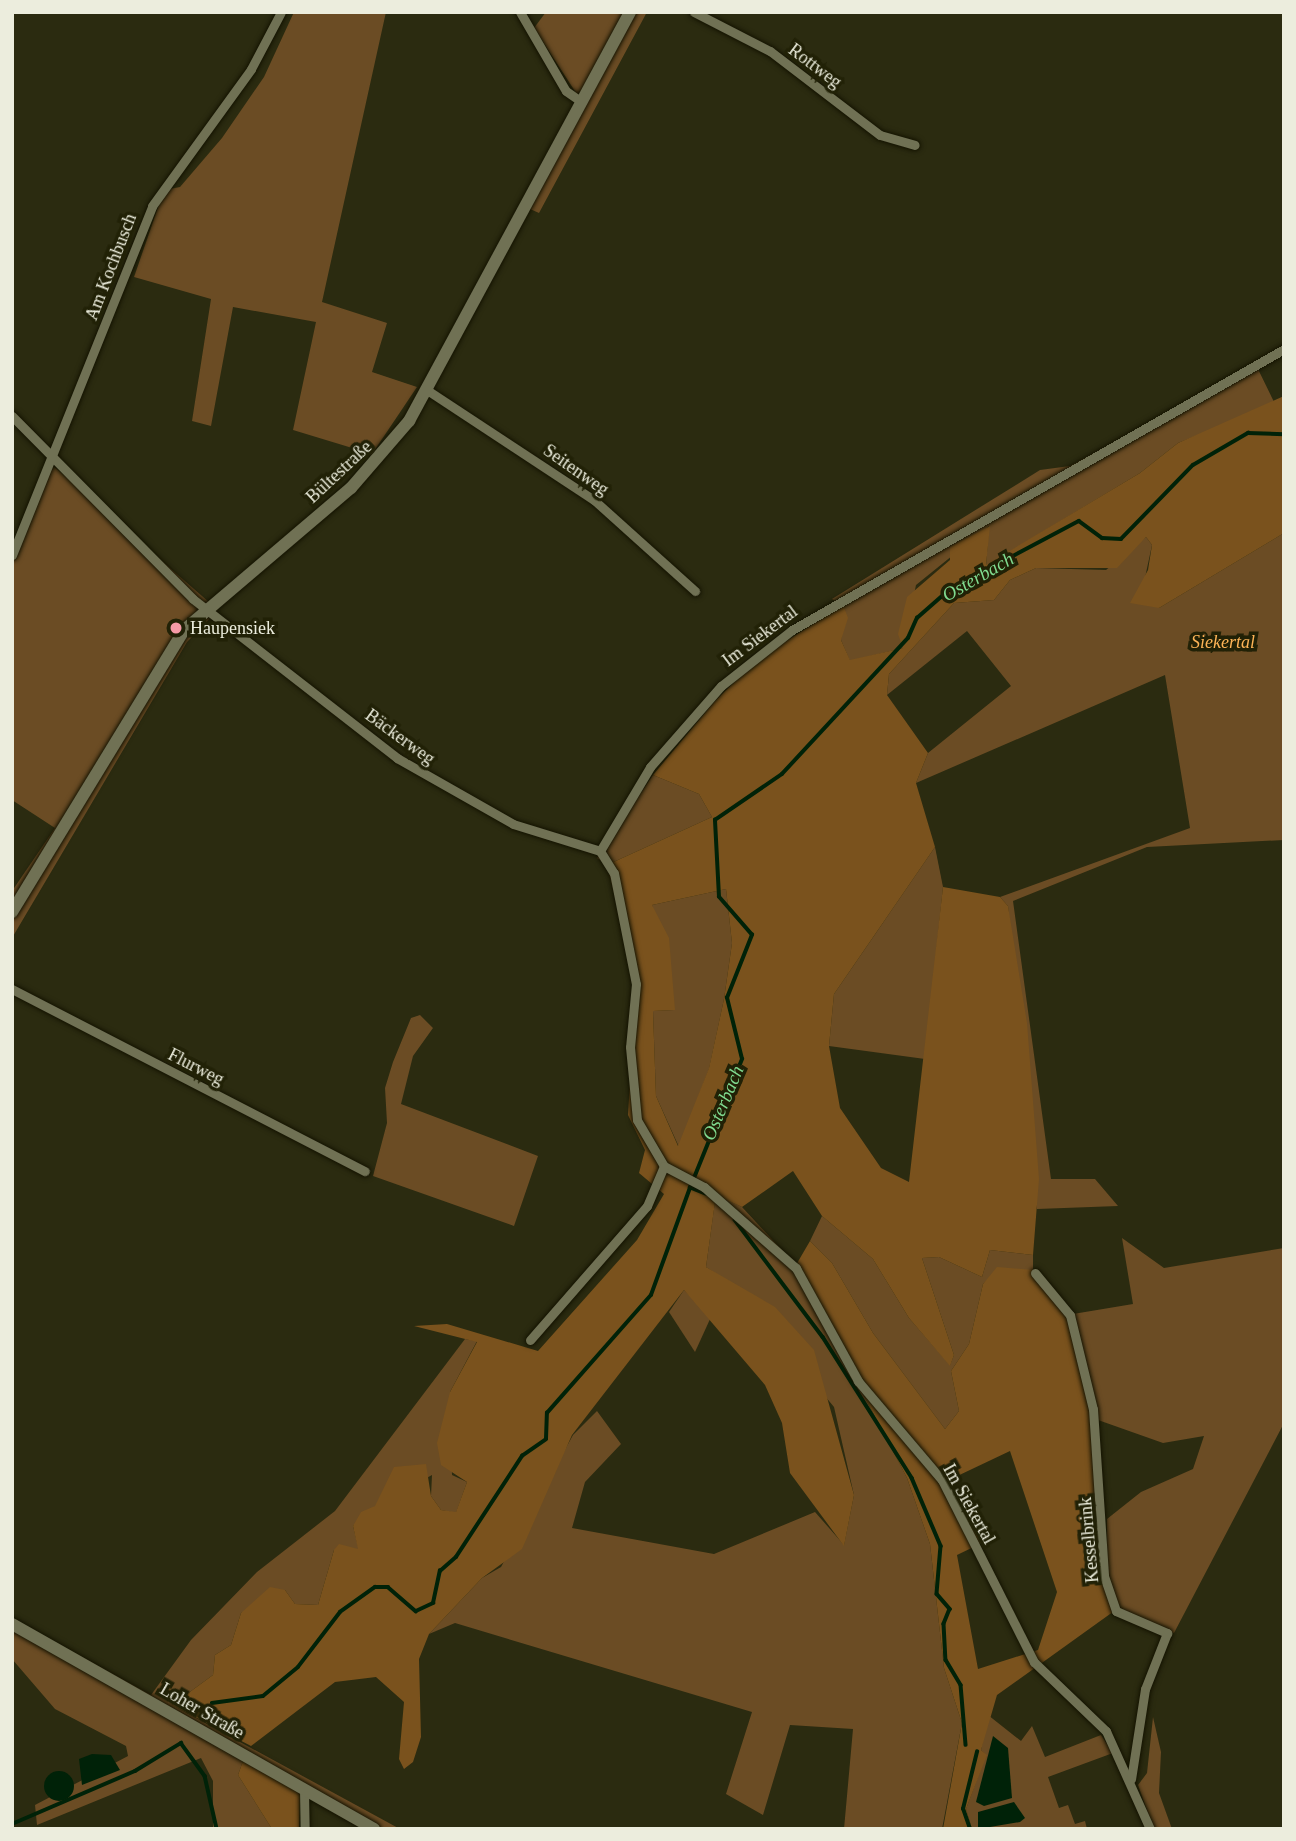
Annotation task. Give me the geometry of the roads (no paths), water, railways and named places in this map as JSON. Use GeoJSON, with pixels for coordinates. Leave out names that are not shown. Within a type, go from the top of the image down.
{"type":"FeatureCollection","features":[{"type":"Feature","properties":{"kind":"street","name":"Am Kochbusch"},"geometry":{"type":"LineString","coordinates":[[12,555],[152,206],[251,69],[281,12]]}},
{"type":"Feature","properties":{"kind":"street"},"geometry":{"type":"LineString","coordinates":[[520,12],[566,91],[582,102]]}},
{"type":"Feature","properties":{"kind":"street","name":"Bültestraße"},"geometry":{"type":"LineString","coordinates":[[12,912],[176,642],[205,608],[351,488],[389,449],[427,390],[630,12]]}},
{"type":"Feature","properties":{"kind":"street","name":"Rottweg"},"geometry":{"type":"LineString","coordinates":[[694,12],[770,51],[880,135],[915,145]]}},
{"type":"Feature","properties":{"kind":"street","name":"Im Siekertal"},"geometry":{"type":"LineString","coordinates":[[600,851],[650,767],[721,686],[792,630],[1284,349]]}},
{"type":"Feature","properties":{"kind":"street","name":"Seitenweg"},"geometry":{"type":"LineString","coordinates":[[427,390],[594,500],[695,591]]}},
{"type":"Feature","properties":{"kind":"street"},"geometry":{"type":"LineString","coordinates":[[12,416],[205,608]]}},
{"type":"Feature","properties":{"kind":"street","name":"Bäckerweg"},"geometry":{"type":"LineString","coordinates":[[205,608],[397,758],[513,824],[600,851]]}},
{"type":"Feature","properties":{"kind":"street"},"geometry":{"type":"LineString","coordinates":[[530,1340],[647,1206],[664,1166],[637,1120],[630,1046],[636,984],[614,873],[600,851]]}},
{"type":"Feature","properties":{"kind":"street","name":"Flurweg"},"geometry":{"type":"LineString","coordinates":[[12,989],[365,1171]]}},
{"type":"Feature","properties":{"kind":"street","name":"Im Siekertal"},"geometry":{"type":"LineString","coordinates":[[664,1166],[697,1183],[796,1268],[859,1381],[942,1480],[1034,1662],[1105,1731],[1131,1779],[1150,1829]]}},
{"type":"Feature","properties":{"kind":"street","name":"Kesselbrink"},"geometry":{"type":"LineString","coordinates":[[1035,1273],[1070,1315],[1093,1409],[1108,1588],[1116,1611],[1167,1633],[1145,1689],[1131,1779]]}},
{"type":"Feature","properties":{"kind":"street","name":"Loher Straße"},"geometry":{"type":"LineString","coordinates":[[12,1624],[374,1829]]}},
{"type":"Feature","properties":{"kind":"street"},"geometry":{"type":"LineString","coordinates":[[304,1790],[304,1829]]}},
{"type":"Feature","properties":{"kind":"waterway","name":"Osterbach"},"geometry":{"type":"LineString","coordinates":[[706,1194],[690,1188],[742,1059],[727,998],[752,935],[719,897],[715,820],[782,774],[908,638],[917,618],[949,590],[1079,521],[1102,538],[1121,539],[1193,465],[1248,433],[1284,434]]}},
{"type":"Feature","properties":{"kind":"waterway"},"geometry":{"type":"LineString","coordinates":[[212,1703],[263,1696],[298,1667],[340,1612],[375,1587],[388,1587],[416,1611],[433,1603],[440,1571],[456,1557],[522,1456],[546,1439],[547,1413],[651,1295],[690,1188]]}},
{"type":"Feature","properties":{"kind":"waterway","name":"Osterbach"},"geometry":{"type":"LineString","coordinates":[[735,1220],[823,1337],[912,1478],[941,1546],[937,1594],[950,1609],[944,1624],[946,1660],[961,1685],[966,1745]]}},
{"type":"Feature","properties":{"kind":"waterway"},"geometry":{"type":"LineString","coordinates":[[12,1824],[135,1771],[181,1743],[205,1776],[217,1829]]}},
{"type":"Feature","properties":{"kind":"waterway","name":"Osterbach"},"geometry":{"type":"LineString","coordinates":[[970,1829],[963,1809],[977,1752]]}},
{"type":"Feature","properties":{"kind":"place","name":"Haupensiek"},"geometry":{"type":"Point","coordinates":[176,628]}},
{"type":"Feature","properties":{"kind":"park label","name":"Siekertal"},"geometry":{"type":"Point","coordinates":[1223,642]}}]}
